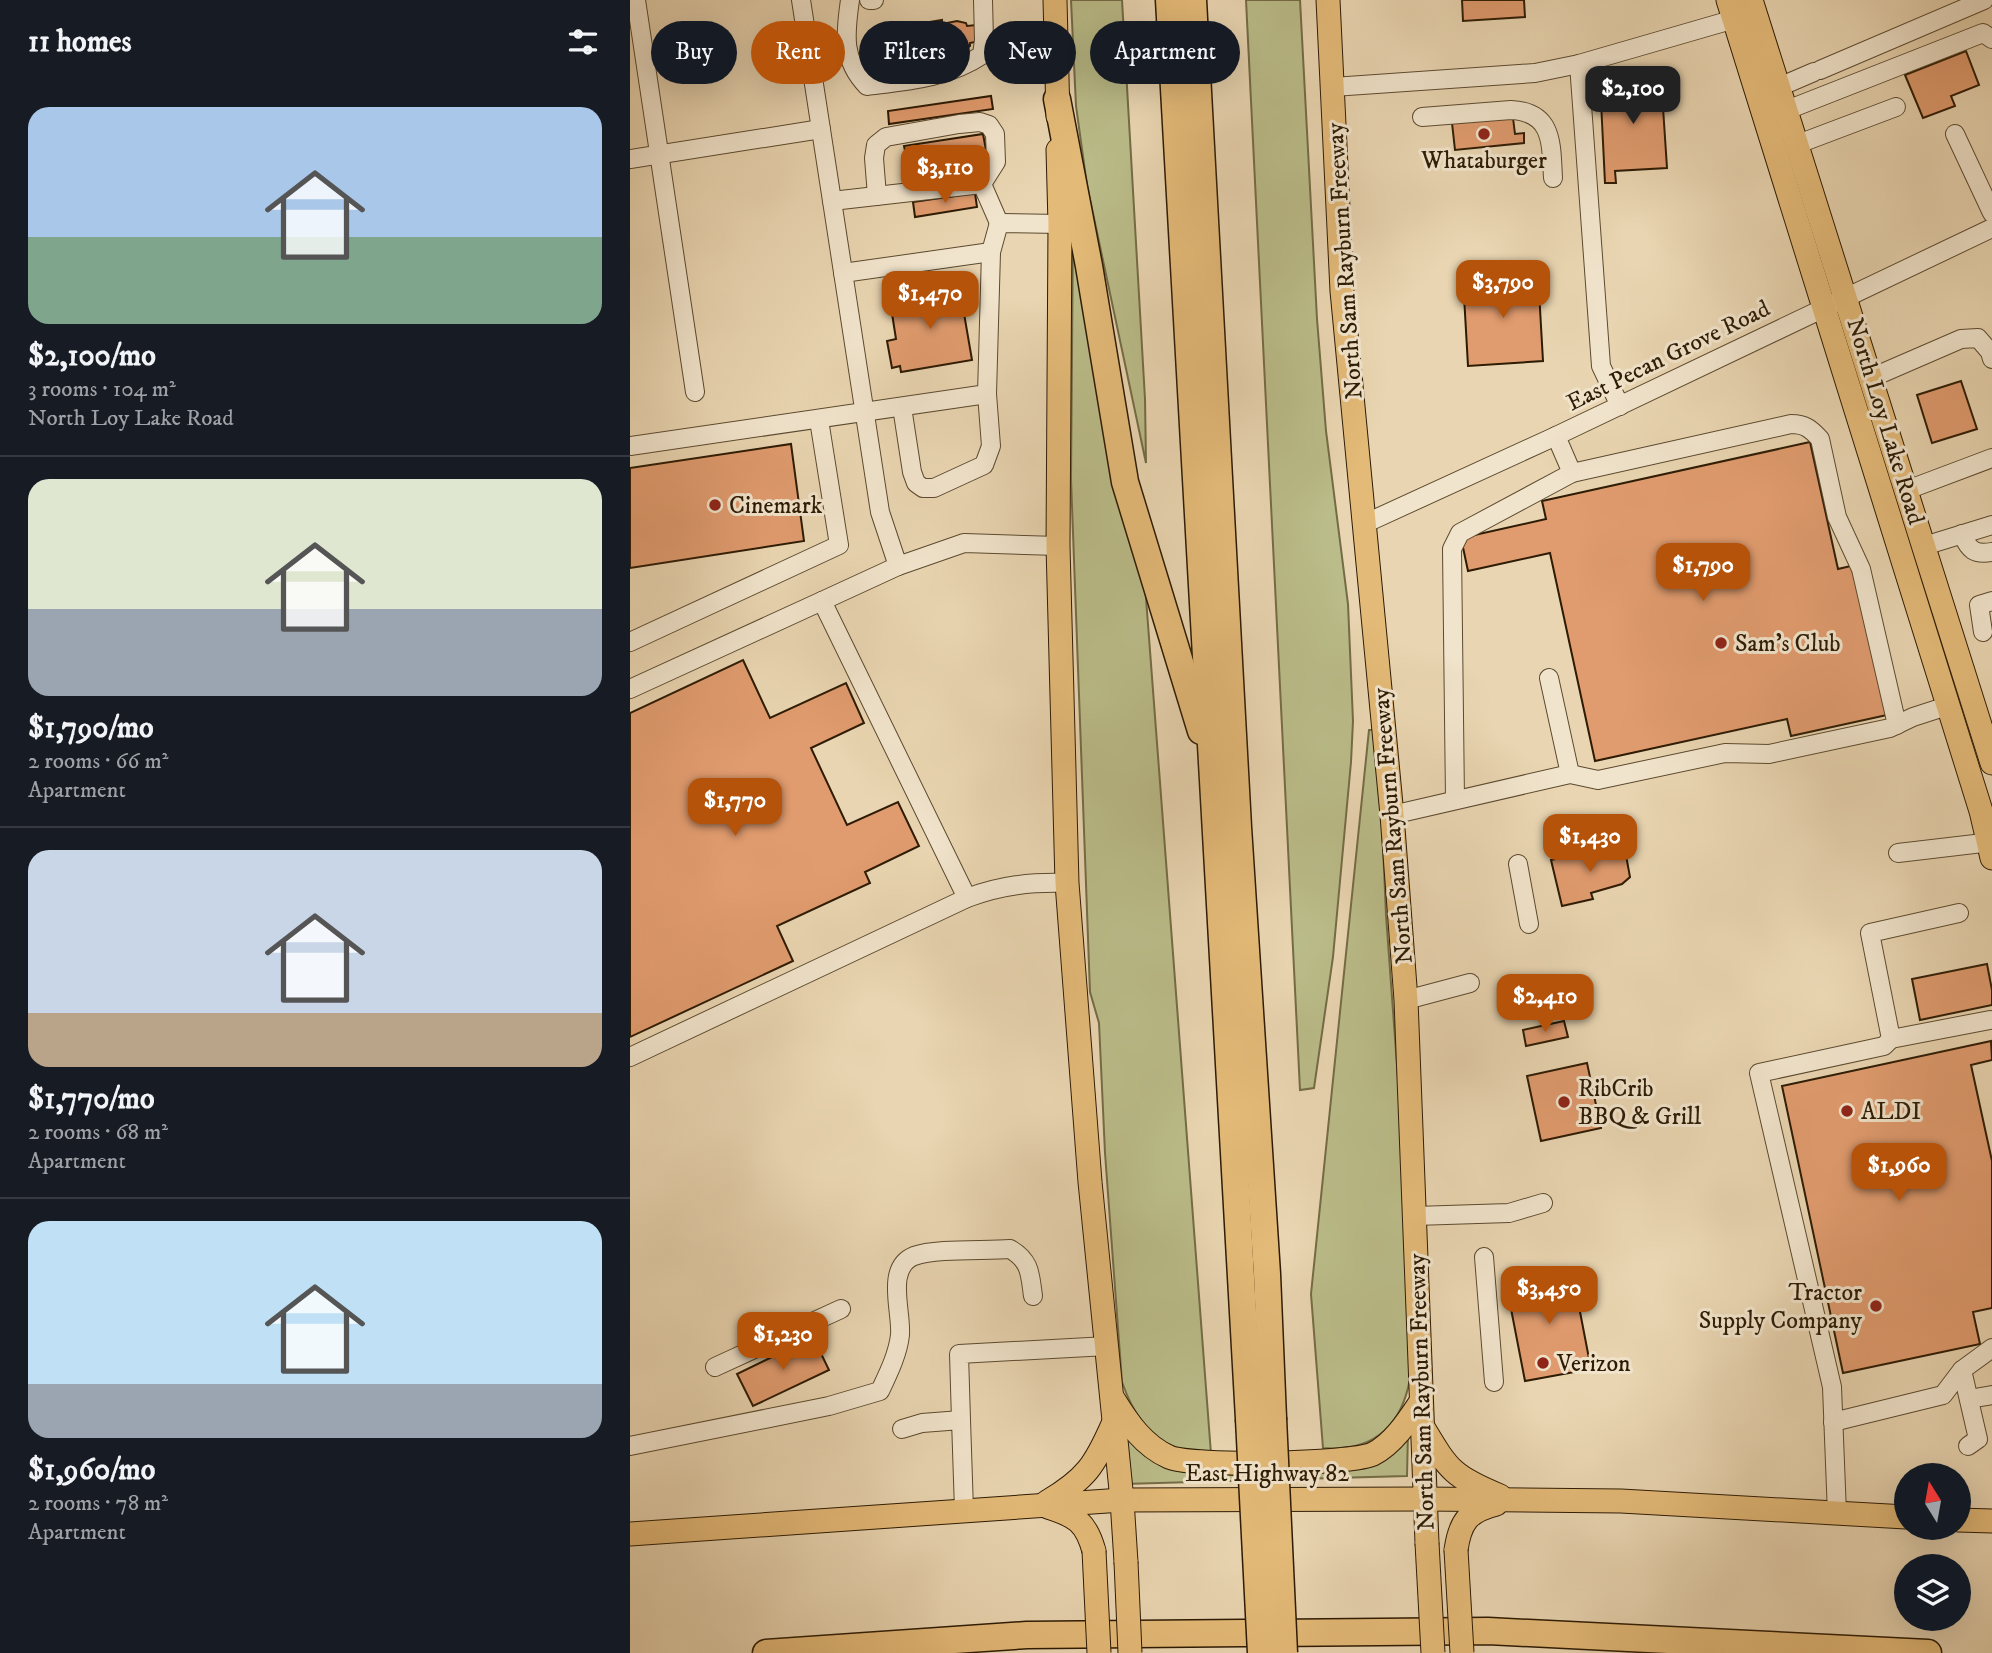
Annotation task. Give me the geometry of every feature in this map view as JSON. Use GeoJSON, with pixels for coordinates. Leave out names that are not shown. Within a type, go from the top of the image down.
{"type":"FeatureCollection","features":[{"type":"Feature","properties":{"kind":"highway"},"geometry":{"type":"LineString","coordinates":[[1169,0],[1214,772],[1261,1419],[1284,1653]]}},
{"type":"Feature","properties":{"kind":"highway"},"geometry":{"type":"LineString","coordinates":[[1193,0],[1238,827],[1267,1274],[1261,1419],[1261,1653]]}},
{"type":"Feature","properties":{"kind":"highway"},"geometry":{"type":"LineString","coordinates":[[1057,99],[1125,482],[1214,772]]}},
{"type":"Feature","properties":{"kind":"highway"},"geometry":{"type":"LineString","coordinates":[[766,1653],[1027,1635],[1488,1631],[1928,1653]]}},
{"type":"Feature","properties":{"kind":"main road"},"geometry":{"type":"LineString","coordinates":[[1055,0],[1060,224],[1058,546],[1067,883],[1090,1182],[1122,1500],[1130,1653]]}},
{"type":"Feature","properties":{"kind":"main road","name":"North Sam Rayburn Freeway"},"geometry":{"type":"LineString","coordinates":[[1328,0],[1342,290],[1392,815],[1406,1000],[1420,1403],[1433,1653]]}},
{"type":"Feature","properties":{"kind":"main road","name":"North Loy Lake Road"},"geometry":{"type":"LineString","coordinates":[[1742,8],[1787,110],[1954,640],[1989,739],[1992,762]]}},
{"type":"Feature","properties":{"kind":"main road","name":"North Loy Lake Road"},"geometry":{"type":"LineString","coordinates":[[1742,8],[1824,307],[1991,847]]}},
{"type":"Feature","properties":{"kind":"main road"},"geometry":{"type":"LineString","coordinates":[[1112,1398],[1131,1426],[1148,1444],[1172,1458],[1198,1463],[1341,1461],[1359,1458],[1381,1449],[1407,1423],[1420,1403]]}},
{"type":"Feature","properties":{"kind":"main road"},"geometry":{"type":"LineString","coordinates":[[1042,1505],[1085,1476],[1100,1453],[1114,1421]]}},
{"type":"Feature","properties":{"kind":"main road"},"geometry":{"type":"LineString","coordinates":[[1423,1427],[1444,1463],[1458,1476],[1509,1500]]}},
{"type":"Feature","properties":{"kind":"main road","name":"East Highway 82"},"geometry":{"type":"LineString","coordinates":[[630,1534],[1122,1500],[1621,1501],[1894,1516]]}},
{"type":"Feature","properties":{"kind":"main road"},"geometry":{"type":"LineString","coordinates":[[1462,1653],[1456,1550],[1462,1526],[1470,1515],[1480,1508],[1509,1500]]}},
{"type":"Feature","properties":{"kind":"main road"},"geometry":{"type":"LineString","coordinates":[[1042,1505],[1073,1517],[1090,1536],[1094,1551],[1099,1653]]}},
{"type":"Feature","properties":{"kind":"main road"},"geometry":{"type":"LineString","coordinates":[[1971,1520],[1992,1521]]}},
{"type":"Feature","properties":{"kind":"street"},"geometry":{"type":"LineString","coordinates":[[636,0],[695,392]]}},
{"type":"Feature","properties":{"kind":"street"},"geometry":{"type":"LineString","coordinates":[[801,0],[880,512],[898,566]]}},
{"type":"Feature","properties":{"kind":"street"},"geometry":{"type":"LineString","coordinates":[[850,0],[845,32],[853,71],[867,86],[926,79],[982,55],[983,0]]}},
{"type":"Feature","properties":{"kind":"street"},"geometry":{"type":"LineString","coordinates":[[869,0],[874,0]]}},
{"type":"Feature","properties":{"kind":"street"},"geometry":{"type":"LineString","coordinates":[[1779,87],[1984,0]]}},
{"type":"Feature","properties":{"kind":"street"},"geometry":{"type":"LineString","coordinates":[[1333,87],[1535,73],[1580,64],[1742,8]]}},
{"type":"Feature","properties":{"kind":"street"},"geometry":{"type":"LineString","coordinates":[[1787,110],[1983,33],[1992,39]]}},
{"type":"Feature","properties":{"kind":"street"},"geometry":{"type":"LineString","coordinates":[[1580,64],[1601,366],[1620,405]]}},
{"type":"Feature","properties":{"kind":"street"},"geometry":{"type":"LineString","coordinates":[[1798,144],[1896,107]]}},
{"type":"Feature","properties":{"kind":"street"},"geometry":{"type":"LineString","coordinates":[[1422,117],[1511,110],[1524,110],[1536,115],[1546,127],[1551,145],[1553,178]]}},
{"type":"Feature","properties":{"kind":"street"},"geometry":{"type":"LineString","coordinates":[[877,196],[874,158],[876,145],[886,137],[959,124],[981,122],[989,125],[995,134],[996,162],[982,184]]}},
{"type":"Feature","properties":{"kind":"street"},"geometry":{"type":"LineString","coordinates":[[630,159],[821,129]]}},
{"type":"Feature","properties":{"kind":"street"},"geometry":{"type":"LineString","coordinates":[[1955,134],[1992,213]]}},
{"type":"Feature","properties":{"kind":"street"},"geometry":{"type":"LineString","coordinates":[[832,201],[982,184]]}},
{"type":"Feature","properties":{"kind":"street"},"geometry":{"type":"LineString","coordinates":[[902,407],[912,472],[916,483],[923,488],[934,488],[984,465],[991,446],[987,394],[991,252],[999,223],[982,184]]}},
{"type":"Feature","properties":{"kind":"street"},"geometry":{"type":"LineString","coordinates":[[999,223],[1060,224]]}},
{"type":"Feature","properties":{"kind":"street","name":"East Pecan Grove Road"},"geometry":{"type":"LineString","coordinates":[[1364,524],[1556,436],[1992,228]]}},
{"type":"Feature","properties":{"kind":"street"},"geometry":{"type":"LineString","coordinates":[[843,273],[991,252]]}},
{"type":"Feature","properties":{"kind":"street"},"geometry":{"type":"LineString","coordinates":[[1871,378],[1961,339],[1979,338],[1992,359]]}},
{"type":"Feature","properties":{"kind":"street"},"geometry":{"type":"LineString","coordinates":[[630,446],[987,394]]}},
{"type":"Feature","properties":{"kind":"street"},"geometry":{"type":"LineString","coordinates":[[630,642],[839,545],[819,420]]}},
{"type":"Feature","properties":{"kind":"street"},"geometry":{"type":"LineString","coordinates":[[1455,800],[1452,549],[1460,533],[1572,473],[1791,424],[1801,424],[1812,429],[1820,439],[1837,517],[1861,569],[1897,725]]}},
{"type":"Feature","properties":{"kind":"street"},"geometry":{"type":"LineString","coordinates":[[1556,436],[1572,473]]}},
{"type":"Feature","properties":{"kind":"street"},"geometry":{"type":"LineString","coordinates":[[1907,490],[1992,458]]}},
{"type":"Feature","properties":{"kind":"street"},"geometry":{"type":"LineString","coordinates":[[1924,546],[1992,525]]}},
{"type":"Feature","properties":{"kind":"street"},"geometry":{"type":"LineString","coordinates":[[1962,534],[1968,549],[1977,554],[1992,552]]}},
{"type":"Feature","properties":{"kind":"street"},"geometry":{"type":"LineString","coordinates":[[630,689],[898,566],[964,543],[1058,546]]}},
{"type":"Feature","properties":{"kind":"street"},"geometry":{"type":"LineString","coordinates":[[822,601],[967,898]]}},
{"type":"Feature","properties":{"kind":"street"},"geometry":{"type":"LineString","coordinates":[[1954,640],[1987,634],[1979,605],[1992,601]]}},
{"type":"Feature","properties":{"kind":"street"},"geometry":{"type":"LineString","coordinates":[[1549,678],[1570,774]]}},
{"type":"Feature","properties":{"kind":"street"},"geometry":{"type":"LineString","coordinates":[[1392,815],[1570,774],[1598,780],[1725,753],[1769,754],[1897,725],[1947,706]]}},
{"type":"Feature","properties":{"kind":"street"},"geometry":{"type":"LineString","coordinates":[[1898,853],[1991,847]]}},
{"type":"Feature","properties":{"kind":"street"},"geometry":{"type":"LineString","coordinates":[[1517,863],[1530,924]]}},
{"type":"Feature","properties":{"kind":"street"},"geometry":{"type":"LineString","coordinates":[[630,1057],[992,888],[1030,882],[1067,883]]}},
{"type":"Feature","properties":{"kind":"street"},"geometry":{"type":"LineString","coordinates":[[1891,1039],[1870,933],[1959,914]]}},
{"type":"Feature","properties":{"kind":"street"},"geometry":{"type":"LineString","coordinates":[[1406,1000],[1470,984]]}},
{"type":"Feature","properties":{"kind":"street"},"geometry":{"type":"LineString","coordinates":[[1837,1514],[1832,1387],[1759,1073],[1884,1046],[1891,1039],[1990,1020]]}},
{"type":"Feature","properties":{"kind":"street"},"geometry":{"type":"LineString","coordinates":[[1415,1216],[1509,1213],[1543,1203]]}},
{"type":"Feature","properties":{"kind":"street"},"geometry":{"type":"LineString","coordinates":[[630,1446],[828,1406],[880,1391],[900,1336],[896,1279],[900,1268],[911,1257],[925,1253],[1010,1250],[1022,1256],[1030,1272],[1033,1296]]}},
{"type":"Feature","properties":{"kind":"street"},"geometry":{"type":"LineString","coordinates":[[1484,1257],[1494,1382]]}},
{"type":"Feature","properties":{"kind":"street"},"geometry":{"type":"LineString","coordinates":[[715,1367],[841,1309]]}},
{"type":"Feature","properties":{"kind":"street"},"geometry":{"type":"LineString","coordinates":[[964,1510],[959,1354],[1107,1346]]}},
{"type":"Feature","properties":{"kind":"street"},"geometry":{"type":"LineString","coordinates":[[1833,1422],[1943,1395],[1962,1370],[1992,1348]]}},
{"type":"Feature","properties":{"kind":"street"},"geometry":{"type":"LineString","coordinates":[[1962,1370],[1979,1443]]}},
{"type":"Feature","properties":{"kind":"street"},"geometry":{"type":"LineString","coordinates":[[1969,1399],[1992,1395]]}},
{"type":"Feature","properties":{"kind":"street"},"geometry":{"type":"LineString","coordinates":[[902,1429],[922,1423],[961,1420]]}},
{"type":"Feature","properties":{"kind":"green space"},"geometry":{"type":"Polygon","coordinates":[[[1071,0],[1122,0],[1123,21],[1090,21],[1090,84],[1127,84],[1145,399],[1146,463],[1087,185],[1076,106],[1076,21],[1072,21],[1071,0]]]}},
{"type":"Feature","properties":{"kind":"green space"},"geometry":{"type":"Polygon","coordinates":[[[1246,0],[1300,0],[1317,319],[1326,431],[1348,604],[1353,721],[1333,957],[1314,1088],[1300,1090],[1246,0]]]}},
{"type":"Feature","properties":{"kind":"green space"},"geometry":{"type":"Polygon","coordinates":[[[1073,223],[1145,585],[1211,1454],[1176,1448],[1154,1435],[1135,1411],[1122,1382],[1105,1153],[1099,1023],[1090,992],[1071,479],[1073,223]]]}},
{"type":"Feature","properties":{"kind":"green space"},"geometry":{"type":"Polygon","coordinates":[[[1369,730],[1374,730],[1381,800],[1399,1093],[1410,1379],[1400,1411],[1382,1433],[1357,1446],[1323,1448],[1311,1294],[1369,730]]]}},
{"type":"Feature","properties":{"kind":"green space"},"geometry":{"type":"Polygon","coordinates":[[[1122,1428],[1164,1458],[1327,1463],[1408,1433],[1407,1476],[1124,1484],[1122,1428]]]}},
{"type":"Feature","properties":{"kind":"building"},"geometry":{"type":"Polygon","coordinates":[[[1462,0],[1524,0],[1525,17],[1463,21],[1462,0]]]}},
{"type":"Feature","properties":{"kind":"building"},"geometry":{"type":"Polygon","coordinates":[[[976,25],[979,41],[970,43],[970,26],[976,25]]]}},
{"type":"Feature","properties":{"kind":"building"},"geometry":{"type":"Polygon","coordinates":[[[1966,51],[1979,85],[1951,96],[1955,106],[1923,118],[1905,75],[1966,51]]]}},
{"type":"Feature","properties":{"kind":"building"},"geometry":{"type":"Polygon","coordinates":[[[1661,77],[1667,168],[1615,171],[1616,183],[1605,183],[1600,81],[1661,77]]]}},
{"type":"Feature","properties":{"kind":"building"},"geometry":{"type":"Polygon","coordinates":[[[991,96],[993,109],[889,124],[888,111],[991,96]]]}},
{"type":"Feature","properties":{"kind":"building","name":"Whataburger"},"geometry":{"type":"Polygon","coordinates":[[[1513,118],[1515,134],[1524,133],[1524,143],[1455,150],[1452,123],[1513,118]]]}},
{"type":"Feature","properties":{"kind":"building"},"geometry":{"type":"Polygon","coordinates":[[[983,134],[989,166],[965,170],[966,176],[950,179],[948,171],[919,176],[916,158],[907,159],[904,146],[983,134]]]}},
{"type":"Feature","properties":{"kind":"building"},"geometry":{"type":"Polygon","coordinates":[[[975,193],[977,207],[915,217],[913,202],[975,193]]]}},
{"type":"Feature","properties":{"kind":"building"},"geometry":{"type":"Polygon","coordinates":[[[1538,274],[1543,361],[1468,366],[1463,278],[1538,274]]]}},
{"type":"Feature","properties":{"kind":"building"},"geometry":{"type":"Polygon","coordinates":[[[956,287],[958,296],[961,296],[972,360],[901,372],[900,366],[892,368],[887,341],[896,339],[891,307],[913,303],[911,294],[956,287]]]}},
{"type":"Feature","properties":{"kind":"building"},"geometry":{"type":"Polygon","coordinates":[[[1961,381],[1977,429],[1932,443],[1917,395],[1961,381]]]}},
{"type":"Feature","properties":{"kind":"building","name":"Sam's Club"},"geometry":{"type":"Polygon","coordinates":[[[1810,442],[1838,569],[1855,565],[1887,715],[1791,736],[1787,719],[1595,761],[1550,553],[1468,571],[1461,538],[1546,519],[1542,501],[1810,442]]]}},
{"type":"Feature","properties":{"kind":"building","name":"Cinemark"},"geometry":{"type":"Polygon","coordinates":[[[791,444],[804,541],[630,568],[630,468],[791,444]]]}},
{"type":"Feature","properties":{"kind":"building"},"geometry":{"type":"Polygon","coordinates":[[[743,660],[770,718],[846,683],[864,723],[811,748],[847,825],[898,802],[919,846],[865,872],[870,883],[777,926],[793,961],[630,1037],[630,713],[743,660]]]}},
{"type":"Feature","properties":{"kind":"building"},"geometry":{"type":"Polygon","coordinates":[[[1618,846],[1625,850],[1630,877],[1622,884],[1591,893],[1593,899],[1562,906],[1551,860],[1618,846]]]}},
{"type":"Feature","properties":{"kind":"building"},"geometry":{"type":"Polygon","coordinates":[[[1987,964],[1992,1005],[1920,1020],[1912,979],[1987,964]]]}},
{"type":"Feature","properties":{"kind":"building"},"geometry":{"type":"Polygon","coordinates":[[[1564,1021],[1568,1037],[1526,1046],[1523,1030],[1564,1021]]]}},
{"type":"Feature","properties":{"kind":"building"},"geometry":{"type":"Polygon","coordinates":[[[1991,1041],[1992,1060],[1971,1065],[1992,1161],[1992,1308],[1973,1312],[1980,1344],[1843,1373],[1782,1086],[1991,1041]]]}},
{"type":"Feature","properties":{"kind":"building","name":"RibCrib BBQ & Grill"},"geometry":{"type":"Polygon","coordinates":[[[1587,1063],[1601,1128],[1541,1141],[1527,1076],[1587,1063]]]}},
{"type":"Feature","properties":{"kind":"building"},"geometry":{"type":"Polygon","coordinates":[[[1572,1270],[1591,1369],[1525,1381],[1506,1283],[1572,1270]]]}},
{"type":"Feature","properties":{"kind":"building"},"geometry":{"type":"Polygon","coordinates":[[[813,1337],[829,1370],[753,1406],[737,1374],[813,1337]]]}},
{"type":"Feature","properties":{"kind":"place","name":"Whataburger"},"geometry":{"type":"Point","coordinates":[1484,134]}},
{"type":"Feature","properties":{"kind":"place","name":"Cinemark"},"geometry":{"type":"Point","coordinates":[715,505]}},
{"type":"Feature","properties":{"kind":"place","name":"Sam's Club"},"geometry":{"type":"Point","coordinates":[1721,643]}},
{"type":"Feature","properties":{"kind":"place","name":"RibCrib BBQ & Grill"},"geometry":{"type":"Point","coordinates":[1564,1102]}},
{"type":"Feature","properties":{"kind":"place","name":"ALDI"},"geometry":{"type":"Point","coordinates":[1847,1111]}},
{"type":"Feature","properties":{"kind":"place","name":"Tractor Supply Company"},"geometry":{"type":"Point","coordinates":[1876,1306]}},
{"type":"Feature","properties":{"kind":"place","name":"Verizon"},"geometry":{"type":"Point","coordinates":[1543,1363]}}]}
